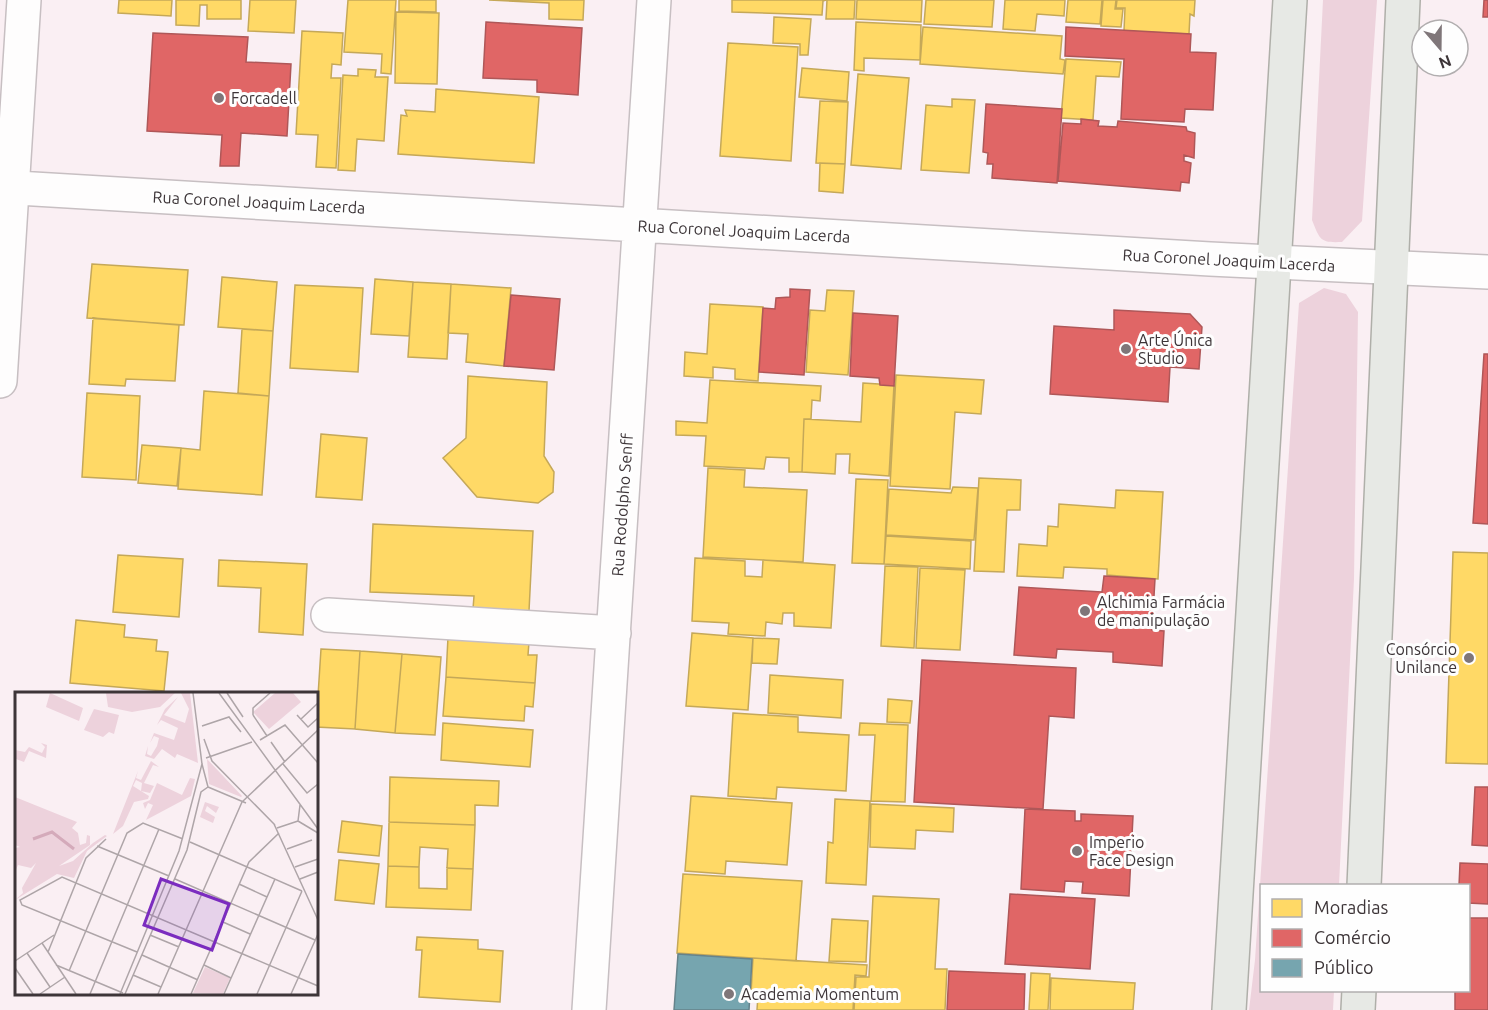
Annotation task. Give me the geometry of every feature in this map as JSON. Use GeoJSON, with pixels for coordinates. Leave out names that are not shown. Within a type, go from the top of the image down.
{"type":"FeatureCollection","features":[{"type":"Feature","properties":{"kind":"main road"},"geometry":{"type":"LineString","coordinates":[[1229,1010],[1290,0]]}},
{"type":"Feature","properties":{"kind":"main road"},"geometry":{"type":"LineString","coordinates":[[1364,884],[1403,0]]}},
{"type":"Feature","properties":{"kind":"main road"},"geometry":{"type":"LineString","coordinates":[[1358,1010],[1359,992]]}},
{"type":"Feature","properties":{"kind":"street"},"geometry":{"type":"LineString","coordinates":[[0,381],[6,187],[24,0]]}},
{"type":"Feature","properties":{"kind":"street","name":"Rua Rodolpho Senff"},"geometry":{"type":"LineString","coordinates":[[589,1010],[654,0]]}},
{"type":"Feature","properties":{"kind":"street","name":"Rua Coronel Joaquim Lacerda"},"geometry":{"type":"LineString","coordinates":[[6,187],[1274,262],[1488,272]]}},
{"type":"Feature","properties":{"kind":"street"},"geometry":{"type":"LineString","coordinates":[[328,615],[614,633]]}},
{"type":"Feature","properties":{"kind":"shaded area"},"geometry":{"type":"Polygon","coordinates":[[[1323,0],[1377,0],[1362,221],[1342,242],[1329,242],[1322,239],[1312,220],[1323,0]]]}},
{"type":"Feature","properties":{"kind":"shaded area"},"geometry":{"type":"Polygon","coordinates":[[[1324,288],[1346,294],[1358,312],[1354,579],[1339,884],[1260,884],[1299,303],[1324,288]]]}},
{"type":"Feature","properties":{"kind":"shaded area"},"geometry":{"type":"Polygon","coordinates":[[[1260,885],[1260,992],[1334,992],[1333,1010],[1249,1010],[1260,885]]]}},
{"type":"Feature","properties":{"kind":"building: Moradias"},"geometry":{"type":"Polygon","coordinates":[[[119,0],[172,0],[171,16],[118,13],[119,0]]]}},
{"type":"Feature","properties":{"kind":"building: Moradias"},"geometry":{"type":"Polygon","coordinates":[[[176,0],[241,0],[241,19],[207,19],[207,5],[200,5],[199,26],[176,25],[176,0]]]}},
{"type":"Feature","properties":{"kind":"building: Moradias"},"geometry":{"type":"Polygon","coordinates":[[[250,0],[296,0],[294,33],[248,31],[250,0]]]}},
{"type":"Feature","properties":{"kind":"building: Moradias"},"geometry":{"type":"Polygon","coordinates":[[[348,0],[396,0],[391,74],[381,73],[382,54],[344,52],[348,0]]]}},
{"type":"Feature","properties":{"kind":"building: Moradias"},"geometry":{"type":"Polygon","coordinates":[[[399,0],[436,0],[436,12],[399,11],[399,0]]]}},
{"type":"Feature","properties":{"kind":"building: Moradias"},"geometry":{"type":"Polygon","coordinates":[[[489,0],[584,0],[583,20],[549,19],[549,3],[489,0]]]}},
{"type":"Feature","properties":{"kind":"building: Moradias"},"geometry":{"type":"Polygon","coordinates":[[[732,0],[826,0],[823,1],[822,15],[732,12],[732,0]]]}},
{"type":"Feature","properties":{"kind":"building: Moradias"},"geometry":{"type":"Polygon","coordinates":[[[827,0],[855,0],[854,19],[826,19],[827,0]]]}},
{"type":"Feature","properties":{"kind":"building: Moradias"},"geometry":{"type":"Polygon","coordinates":[[[857,0],[922,0],[921,22],[856,19],[857,0]]]}},
{"type":"Feature","properties":{"kind":"building: Moradias"},"geometry":{"type":"Polygon","coordinates":[[[926,0],[994,0],[992,27],[924,24],[926,0]]]}},
{"type":"Feature","properties":{"kind":"building: Moradias"},"geometry":{"type":"Polygon","coordinates":[[[1005,0],[1065,0],[1064,16],[1037,14],[1035,31],[1003,29],[1005,0]]]}},
{"type":"Feature","properties":{"kind":"building: Moradias"},"geometry":{"type":"Polygon","coordinates":[[[1068,0],[1102,0],[1100,24],[1066,22],[1068,0]]]}},
{"type":"Feature","properties":{"kind":"building: Moradias"},"geometry":{"type":"Polygon","coordinates":[[[1103,0],[1116,0],[1115,9],[1123,9],[1121,27],[1101,26],[1103,0]]]}},
{"type":"Feature","properties":{"kind":"building: Moradias"},"geometry":{"type":"Polygon","coordinates":[[[1117,0],[1195,0],[1194,16],[1190,14],[1189,34],[1124,31],[1125,8],[1116,8],[1117,0]]]}},
{"type":"Feature","properties":{"kind":"building: Moradias"},"geometry":{"type":"Polygon","coordinates":[[[396,12],[439,13],[437,84],[395,83],[396,12]]]}},
{"type":"Feature","properties":{"kind":"building: Moradias"},"geometry":{"type":"Polygon","coordinates":[[[774,17],[811,19],[808,55],[800,55],[800,44],[773,43],[774,17]]]}},
{"type":"Feature","properties":{"kind":"building: Moradias"},"geometry":{"type":"Polygon","coordinates":[[[856,22],[921,25],[920,60],[864,58],[864,71],[854,70],[856,22]]]}},
{"type":"Feature","properties":{"kind":"building: Moradias"},"geometry":{"type":"Polygon","coordinates":[[[923,27],[1062,36],[1060,59],[1065,60],[1063,74],[920,64],[923,27]]]}},
{"type":"Feature","properties":{"kind":"building: Moradias"},"geometry":{"type":"Polygon","coordinates":[[[302,31],[343,33],[341,65],[332,64],[331,78],[341,78],[336,168],[316,167],[318,135],[296,134],[302,31]]]}},
{"type":"Feature","properties":{"kind":"building: Moradias"},"geometry":{"type":"Polygon","coordinates":[[[728,43],[798,47],[791,161],[720,156],[728,43]]]}},
{"type":"Feature","properties":{"kind":"building: Moradias"},"geometry":{"type":"Polygon","coordinates":[[[1066,59],[1121,62],[1119,77],[1096,76],[1093,120],[1061,118],[1066,59]]]}},
{"type":"Feature","properties":{"kind":"building: Moradias"},"geometry":{"type":"Polygon","coordinates":[[[802,68],[849,72],[847,101],[799,97],[802,68]]]}},
{"type":"Feature","properties":{"kind":"building: Moradias"},"geometry":{"type":"Polygon","coordinates":[[[358,69],[376,70],[375,77],[388,77],[384,141],[357,139],[355,171],[338,170],[343,75],[358,76],[358,69]]]}},
{"type":"Feature","properties":{"kind":"building: Moradias"},"geometry":{"type":"Polygon","coordinates":[[[858,74],[909,78],[901,169],[851,165],[858,74]]]}},
{"type":"Feature","properties":{"kind":"building: Moradias"},"geometry":{"type":"Polygon","coordinates":[[[436,89],[539,97],[534,163],[398,154],[401,115],[407,116],[405,110],[435,112],[436,89]]]}},
{"type":"Feature","properties":{"kind":"building: Moradias"},"geometry":{"type":"Polygon","coordinates":[[[952,99],[975,100],[969,173],[921,170],[926,105],[952,107],[952,99]]]}},
{"type":"Feature","properties":{"kind":"building: Moradias"},"geometry":{"type":"Polygon","coordinates":[[[820,101],[848,102],[845,164],[816,163],[820,101]]]}},
{"type":"Feature","properties":{"kind":"building: Moradias"},"geometry":{"type":"Polygon","coordinates":[[[820,163],[845,164],[843,193],[819,191],[820,163]]]}},
{"type":"Feature","properties":{"kind":"building: Moradias"},"geometry":{"type":"Polygon","coordinates":[[[92,264],[188,270],[184,325],[87,318],[92,264]]]}},
{"type":"Feature","properties":{"kind":"building: Moradias"},"geometry":{"type":"Polygon","coordinates":[[[222,277],[277,282],[273,331],[218,327],[222,277]]]}},
{"type":"Feature","properties":{"kind":"building: Moradias"},"geometry":{"type":"Polygon","coordinates":[[[375,279],[413,282],[409,336],[371,334],[375,279]]]}},
{"type":"Feature","properties":{"kind":"building: Moradias"},"geometry":{"type":"Polygon","coordinates":[[[413,282],[451,284],[447,359],[408,357],[413,282]]]}},
{"type":"Feature","properties":{"kind":"building: Moradias"},"geometry":{"type":"Polygon","coordinates":[[[451,284],[511,288],[504,366],[466,362],[468,334],[448,333],[451,284]]]}},
{"type":"Feature","properties":{"kind":"building: Moradias"},"geometry":{"type":"Polygon","coordinates":[[[295,285],[363,288],[358,372],[290,368],[295,285]]]}},
{"type":"Feature","properties":{"kind":"building: Moradias"},"geometry":{"type":"Polygon","coordinates":[[[295,285],[363,288],[358,372],[290,368],[295,285]]]}},
{"type":"Feature","properties":{"kind":"building: Moradias"},"geometry":{"type":"Polygon","coordinates":[[[827,290],[854,291],[848,375],[806,372],[810,310],[825,311],[827,290]]]}},
{"type":"Feature","properties":{"kind":"building: Moradias"},"geometry":{"type":"Polygon","coordinates":[[[710,304],[763,307],[758,381],[735,379],[735,369],[713,367],[713,378],[684,376],[685,352],[707,354],[710,304]]]}},
{"type":"Feature","properties":{"kind":"building: Moradias"},"geometry":{"type":"Polygon","coordinates":[[[93,318],[179,325],[175,381],[126,379],[125,386],[89,384],[93,318]]]}},
{"type":"Feature","properties":{"kind":"building: Moradias"},"geometry":{"type":"Polygon","coordinates":[[[242,329],[273,331],[269,396],[238,393],[242,329]]]}},
{"type":"Feature","properties":{"kind":"building: Moradias"},"geometry":{"type":"Polygon","coordinates":[[[896,375],[984,380],[981,414],[955,412],[950,489],[890,486],[896,375]]]}},
{"type":"Feature","properties":{"kind":"building: Moradias"},"geometry":{"type":"Polygon","coordinates":[[[468,376],[547,382],[544,456],[554,472],[553,492],[538,503],[477,497],[443,458],[466,438],[468,376]]]}},
{"type":"Feature","properties":{"kind":"building: Moradias"},"geometry":{"type":"Polygon","coordinates":[[[710,380],[821,386],[820,401],[812,400],[811,419],[804,419],[802,472],[789,472],[789,458],[766,457],[764,469],[704,466],[706,436],[676,435],[676,421],[707,423],[710,380]]]}},
{"type":"Feature","properties":{"kind":"building: Moradias"},"geometry":{"type":"Polygon","coordinates":[[[863,383],[894,385],[889,476],[849,473],[850,454],[836,454],[835,474],[802,472],[804,419],[861,422],[863,383]]]}},
{"type":"Feature","properties":{"kind":"building: Moradias"},"geometry":{"type":"Polygon","coordinates":[[[204,391],[269,396],[262,495],[178,489],[181,448],[200,450],[204,391]]]}},
{"type":"Feature","properties":{"kind":"building: Moradias"},"geometry":{"type":"Polygon","coordinates":[[[87,393],[140,396],[136,480],[82,477],[87,393]]]}},
{"type":"Feature","properties":{"kind":"building: Moradias"},"geometry":{"type":"Polygon","coordinates":[[[321,434],[367,438],[362,500],[316,497],[321,434]]]}},
{"type":"Feature","properties":{"kind":"building: Moradias"},"geometry":{"type":"Polygon","coordinates":[[[142,445],[181,448],[177,486],[138,483],[142,445]]]}},
{"type":"Feature","properties":{"kind":"building: Moradias"},"geometry":{"type":"Polygon","coordinates":[[[708,468],[745,470],[744,487],[807,490],[803,562],[703,557],[708,468]]]}},
{"type":"Feature","properties":{"kind":"building: Moradias"},"geometry":{"type":"Polygon","coordinates":[[[979,478],[1021,480],[1020,510],[1007,510],[1004,572],[974,571],[979,478]]]}},
{"type":"Feature","properties":{"kind":"building: Moradias"},"geometry":{"type":"Polygon","coordinates":[[[856,479],[888,480],[884,564],[852,563],[856,479]]]}},
{"type":"Feature","properties":{"kind":"building: Moradias"},"geometry":{"type":"Polygon","coordinates":[[[953,487],[978,488],[974,540],[886,535],[889,489],[951,493],[953,487]]]}},
{"type":"Feature","properties":{"kind":"building: Moradias"},"geometry":{"type":"Polygon","coordinates":[[[1116,490],[1163,492],[1158,579],[1107,575],[1107,569],[1064,567],[1063,578],[1017,576],[1019,544],[1047,546],[1048,526],[1058,527],[1059,504],[1115,508],[1116,490]]]}},
{"type":"Feature","properties":{"kind":"building: Moradias"},"geometry":{"type":"Polygon","coordinates":[[[373,524],[533,531],[529,611],[473,609],[474,596],[370,592],[373,524]]]}},
{"type":"Feature","properties":{"kind":"building: Moradias"},"geometry":{"type":"Polygon","coordinates":[[[886,536],[971,541],[970,569],[884,564],[886,536]]]}},
{"type":"Feature","properties":{"kind":"building: Moradias","name":"Consórcio Unilance"},"geometry":{"type":"Polygon","coordinates":[[[1453,552],[1488,553],[1488,764],[1446,763],[1453,552]]]}},
{"type":"Feature","properties":{"kind":"building: Moradias"},"geometry":{"type":"Polygon","coordinates":[[[118,555],[183,559],[179,617],[113,612],[118,555]]]}},
{"type":"Feature","properties":{"kind":"building: Moradias"},"geometry":{"type":"Polygon","coordinates":[[[695,558],[745,561],[745,576],[762,577],[763,560],[835,565],[831,628],[794,626],[794,613],[783,613],[782,624],[766,622],[765,636],[728,634],[729,623],[692,621],[695,558]]]}},
{"type":"Feature","properties":{"kind":"building: Moradias"},"geometry":{"type":"Polygon","coordinates":[[[219,560],[307,564],[303,635],[259,632],[261,588],[218,586],[219,560]]]}},
{"type":"Feature","properties":{"kind":"building: Moradias"},"geometry":{"type":"Polygon","coordinates":[[[885,566],[918,567],[914,648],[881,646],[885,566]]]}},
{"type":"Feature","properties":{"kind":"building: Moradias"},"geometry":{"type":"Polygon","coordinates":[[[920,568],[965,570],[960,650],[916,648],[920,568]]]}},
{"type":"Feature","properties":{"kind":"building: Moradias"},"geometry":{"type":"Polygon","coordinates":[[[76,620],[125,625],[124,637],[157,640],[156,651],[168,652],[164,691],[70,683],[76,620]]]}},
{"type":"Feature","properties":{"kind":"building: Moradias"},"geometry":{"type":"Polygon","coordinates":[[[692,633],[753,638],[748,710],[686,706],[692,633]]]}},
{"type":"Feature","properties":{"kind":"building: Moradias"},"geometry":{"type":"Polygon","coordinates":[[[448,637],[529,642],[528,655],[537,655],[535,683],[446,677],[448,637]]]}},
{"type":"Feature","properties":{"kind":"building: Moradias"},"geometry":{"type":"Polygon","coordinates":[[[753,638],[779,639],[777,664],[752,663],[753,638]]]}},
{"type":"Feature","properties":{"kind":"building: Moradias"},"geometry":{"type":"Polygon","coordinates":[[[321,649],[360,651],[355,729],[318,727],[321,649]]]}},
{"type":"Feature","properties":{"kind":"building: Moradias"},"geometry":{"type":"Polygon","coordinates":[[[360,651],[402,654],[395,733],[355,729],[360,651]]]}},
{"type":"Feature","properties":{"kind":"building: Moradias"},"geometry":{"type":"Polygon","coordinates":[[[402,654],[441,657],[435,735],[395,733],[402,654]]]}},
{"type":"Feature","properties":{"kind":"building: Moradias"},"geometry":{"type":"Polygon","coordinates":[[[770,675],[843,680],[841,718],[768,713],[770,675]]]}},
{"type":"Feature","properties":{"kind":"building: Moradias"},"geometry":{"type":"Polygon","coordinates":[[[446,677],[535,683],[533,707],[525,706],[524,721],[443,716],[446,677]]]}},
{"type":"Feature","properties":{"kind":"building: Moradias"},"geometry":{"type":"Polygon","coordinates":[[[888,699],[912,701],[910,723],[887,722],[888,699]]]}},
{"type":"Feature","properties":{"kind":"building: Moradias"},"geometry":{"type":"Polygon","coordinates":[[[733,713],[798,717],[798,732],[849,735],[846,791],[777,787],[776,799],[728,796],[733,713]]]}},
{"type":"Feature","properties":{"kind":"building: Moradias"},"geometry":{"type":"Polygon","coordinates":[[[443,723],[533,730],[530,767],[441,760],[443,723]]]}},
{"type":"Feature","properties":{"kind":"building: Moradias"},"geometry":{"type":"Polygon","coordinates":[[[860,723],[908,725],[905,802],[871,801],[875,735],[859,735],[860,723]]]}},
{"type":"Feature","properties":{"kind":"building: Moradias"},"geometry":{"type":"Polygon","coordinates":[[[390,777],[499,781],[498,806],[475,805],[475,825],[389,822],[390,777]]]}},
{"type":"Feature","properties":{"kind":"building: Moradias"},"geometry":{"type":"Polygon","coordinates":[[[691,796],[792,803],[787,865],[726,861],[725,874],[685,871],[691,796]]]}},
{"type":"Feature","properties":{"kind":"building: Moradias"},"geometry":{"type":"Polygon","coordinates":[[[835,799],[870,801],[866,885],[826,883],[828,842],[833,843],[835,799]]]}},
{"type":"Feature","properties":{"kind":"building: Moradias"},"geometry":{"type":"Polygon","coordinates":[[[871,804],[954,808],[953,832],[916,830],[915,849],[870,847],[871,804]]]}},
{"type":"Feature","properties":{"kind":"building: Moradias"},"geometry":{"type":"Polygon","coordinates":[[[342,821],[382,826],[379,856],[338,852],[342,821]]]}},
{"type":"Feature","properties":{"kind":"building: Moradias"},"geometry":{"type":"Polygon","coordinates":[[[389,822],[475,825],[473,869],[447,868],[448,849],[420,847],[419,867],[388,866],[389,822]]]}},
{"type":"Feature","properties":{"kind":"building: Moradias"},"geometry":{"type":"Polygon","coordinates":[[[339,860],[379,864],[374,904],[335,900],[339,860]]]}},
{"type":"Feature","properties":{"kind":"building: Moradias"},"geometry":{"type":"Polygon","coordinates":[[[388,866],[419,867],[419,888],[447,889],[447,868],[473,869],[471,910],[386,907],[388,866]]]}},
{"type":"Feature","properties":{"kind":"building: Moradias"},"geometry":{"type":"Polygon","coordinates":[[[683,874],[802,881],[796,961],[677,953],[683,874]]]}},
{"type":"Feature","properties":{"kind":"building: Moradias"},"geometry":{"type":"Polygon","coordinates":[[[873,896],[939,899],[935,969],[947,969],[945,1010],[854,1010],[856,977],[869,977],[873,896]]]}},
{"type":"Feature","properties":{"kind":"building: Moradias"},"geometry":{"type":"Polygon","coordinates":[[[832,919],[868,921],[866,962],[829,961],[832,919]]]}},
{"type":"Feature","properties":{"kind":"building: Moradias"},"geometry":{"type":"Polygon","coordinates":[[[417,937],[478,940],[478,949],[503,951],[500,1002],[419,997],[422,950],[416,950],[417,937]]]}},
{"type":"Feature","properties":{"kind":"building: Moradias"},"geometry":{"type":"Polygon","coordinates":[[[753,958],[867,965],[866,976],[855,975],[853,1010],[757,1010],[758,995],[751,994],[753,958]]]}},
{"type":"Feature","properties":{"kind":"building: Moradias"},"geometry":{"type":"Polygon","coordinates":[[[1031,973],[1050,974],[1048,1010],[1029,1010],[1031,973]]]}},
{"type":"Feature","properties":{"kind":"building: Moradias"},"geometry":{"type":"Polygon","coordinates":[[[1051,978],[1135,983],[1133,1010],[1050,1010],[1051,978]]]}},
{"type":"Feature","properties":{"kind":"building: Comércio"},"geometry":{"type":"Polygon","coordinates":[[[1484,0],[1488,0],[1488,17],[1483,17],[1484,0]]]}},
{"type":"Feature","properties":{"kind":"building: Comércio"},"geometry":{"type":"Polygon","coordinates":[[[486,22],[582,28],[578,95],[537,92],[537,80],[483,78],[486,22]]]}},
{"type":"Feature","properties":{"kind":"building: Comércio"},"geometry":{"type":"Polygon","coordinates":[[[1066,27],[1191,34],[1190,52],[1216,53],[1213,110],[1185,109],[1184,122],[1121,119],[1124,59],[1065,56],[1066,27]]]}},
{"type":"Feature","properties":{"kind":"building: Comércio","name":"Forcadell"},"geometry":{"type":"Polygon","coordinates":[[[153,33],[248,37],[246,62],[291,64],[287,136],[241,133],[239,166],[220,166],[222,135],[147,131],[153,33]]]}},
{"type":"Feature","properties":{"kind":"building: Comércio"},"geometry":{"type":"Polygon","coordinates":[[[986,104],[1062,109],[1057,183],[992,178],[993,164],[987,164],[988,153],[983,152],[986,104]]]}},
{"type":"Feature","properties":{"kind":"building: Comércio"},"geometry":{"type":"Polygon","coordinates":[[[1081,119],[1099,121],[1098,126],[1117,127],[1118,121],[1186,127],[1187,131],[1195,133],[1194,158],[1184,155],[1184,161],[1191,163],[1189,183],[1181,182],[1180,191],[1058,181],[1063,123],[1081,124],[1081,119]]]}},
{"type":"Feature","properties":{"kind":"building: Comércio"},"geometry":{"type":"Polygon","coordinates":[[[790,289],[810,290],[804,375],[759,372],[763,308],[775,309],[776,298],[790,297],[790,289]]]}},
{"type":"Feature","properties":{"kind":"building: Comércio"},"geometry":{"type":"Polygon","coordinates":[[[511,295],[560,299],[554,370],[504,366],[511,295]]]}},
{"type":"Feature","properties":{"kind":"building: Comércio","name":"Arte Única Studio"},"geometry":{"type":"Polygon","coordinates":[[[1114,310],[1190,314],[1202,327],[1199,369],[1170,367],[1168,402],[1050,394],[1054,326],[1114,330],[1114,310]]]}},
{"type":"Feature","properties":{"kind":"building: Comércio"},"geometry":{"type":"Polygon","coordinates":[[[853,313],[898,316],[894,386],[880,385],[879,378],[850,376],[853,313]]]}},
{"type":"Feature","properties":{"kind":"building: Comércio"},"geometry":{"type":"Polygon","coordinates":[[[1484,354],[1488,354],[1488,524],[1473,523],[1484,354]]]}},
{"type":"Feature","properties":{"kind":"building: Comércio","name":"Alchimia Farmácia de manipulação"},"geometry":{"type":"Polygon","coordinates":[[[1104,576],[1155,579],[1152,630],[1164,631],[1162,666],[1113,662],[1113,652],[1057,649],[1056,658],[1014,655],[1019,587],[1102,592],[1104,576]]]}},
{"type":"Feature","properties":{"kind":"building: Comércio"},"geometry":{"type":"Polygon","coordinates":[[[922,660],[1076,668],[1074,718],[1049,716],[1043,809],[914,802],[922,660]]]}},
{"type":"Feature","properties":{"kind":"building: Comércio"},"geometry":{"type":"Polygon","coordinates":[[[1475,787],[1488,787],[1488,846],[1472,845],[1475,787]]]}},
{"type":"Feature","properties":{"kind":"building: Comércio","name":"Imperio Face Design"},"geometry":{"type":"Polygon","coordinates":[[[1025,809],[1075,811],[1075,821],[1081,821],[1081,814],[1133,816],[1129,896],[1082,893],[1083,882],[1065,881],[1064,892],[1021,889],[1025,809]]]}},
{"type":"Feature","properties":{"kind":"building: Comércio"},"geometry":{"type":"Polygon","coordinates":[[[1460,863],[1488,864],[1488,904],[1470,903],[1470,884],[1459,884],[1460,863]]]}},
{"type":"Feature","properties":{"kind":"building: Comércio"},"geometry":{"type":"Polygon","coordinates":[[[1010,894],[1095,899],[1090,969],[1005,964],[1010,894]]]}},
{"type":"Feature","properties":{"kind":"building: Comércio"},"geometry":{"type":"Polygon","coordinates":[[[1470,918],[1488,918],[1488,1010],[1455,1010],[1455,992],[1470,992],[1470,918]]]}},
{"type":"Feature","properties":{"kind":"building: Comércio"},"geometry":{"type":"Polygon","coordinates":[[[949,971],[1025,974],[1024,1010],[947,1010],[949,971]]]}},
{"type":"Feature","properties":{"kind":"building: Público"},"geometry":{"type":"Polygon","coordinates":[[[678,954],[752,959],[749,1010],[674,1010],[678,954]]]}},
{"type":"Feature","properties":{"kind":"place","name":"Forcadell"},"geometry":{"type":"Point","coordinates":[219,98]}},
{"type":"Feature","properties":{"kind":"place","name":"Arte Única Studio"},"geometry":{"type":"Point","coordinates":[1126,349]}},
{"type":"Feature","properties":{"kind":"place","name":"Alchimia Farmácia de manipulação"},"geometry":{"type":"Point","coordinates":[1085,611]}},
{"type":"Feature","properties":{"kind":"place","name":"Consórcio Unilance"},"geometry":{"type":"Point","coordinates":[1469,658]}},
{"type":"Feature","properties":{"kind":"place","name":"Imperio Face Design"},"geometry":{"type":"Point","coordinates":[1077,851]}},
{"type":"Feature","properties":{"kind":"place","name":"Academia Momentum"},"geometry":{"type":"Point","coordinates":[729,994]}}]}
